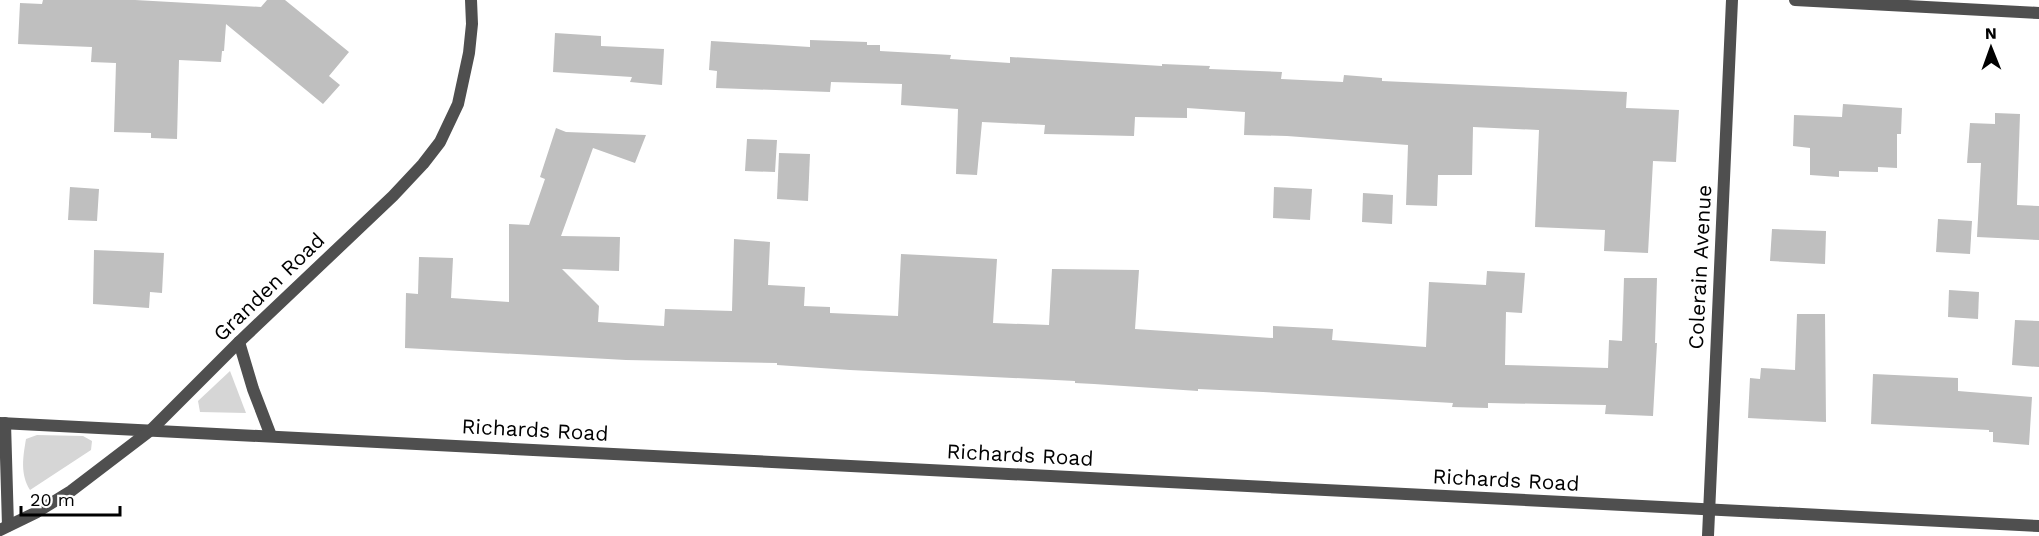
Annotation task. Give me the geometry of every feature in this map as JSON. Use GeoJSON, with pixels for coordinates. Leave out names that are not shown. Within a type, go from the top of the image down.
{"type":"FeatureCollection","features":[{"type":"Feature","properties":{"kind":"street","name":"Colerain Avenue"},"geometry":{"type":"LineString","coordinates":[[1708,536],[1732,0]]}},
{"type":"Feature","properties":{"kind":"street"},"geometry":{"type":"LineString","coordinates":[[1795,0],[2039,13]]}},
{"type":"Feature","properties":{"kind":"street","name":"Granden Road"},"geometry":{"type":"LineString","coordinates":[[4,528],[37,512],[71,491],[151,430],[239,342],[393,196],[423,164],[440,142],[458,104],[470,43],[473,2]]}},
{"type":"Feature","properties":{"kind":"street"},"geometry":{"type":"LineString","coordinates":[[239,342],[253,390],[271,436]]}},
{"type":"Feature","properties":{"kind":"street","name":"Richards Road"},"geometry":{"type":"LineString","coordinates":[[3,423],[2039,526]]}},
{"type":"Feature","properties":{"kind":"street"},"geometry":{"type":"LineString","coordinates":[[3,423],[4,528]]}},
{"type":"Feature","properties":{"kind":"shaded area"},"geometry":{"type":"Polygon","coordinates":[[[230,371],[246,413],[200,412],[198,401],[230,371]]]}},
{"type":"Feature","properties":{"kind":"shaded area"},"geometry":{"type":"Polygon","coordinates":[[[37,435],[83,436],[92,441],[91,450],[30,490],[24,472],[24,452],[26,439],[37,435]]]}},
{"type":"Feature","properties":{"kind":"building"},"geometry":{"type":"Polygon","coordinates":[[[43,0],[135,0],[261,7],[267,0],[285,0],[349,52],[329,76],[340,85],[323,104],[226,24],[221,62],[179,60],[177,139],[151,138],[151,133],[114,132],[116,63],[91,62],[92,47],[18,44],[20,3],[42,4],[43,0]]]}},
{"type":"Feature","properties":{"kind":"building"},"geometry":{"type":"Polygon","coordinates":[[[555,33],[601,36],[601,46],[664,49],[662,85],[630,82],[632,77],[553,72],[555,33]]]}},
{"type":"Feature","properties":{"kind":"building"},"geometry":{"type":"Polygon","coordinates":[[[810,40],[867,42],[867,45],[880,45],[880,51],[951,55],[950,59],[1010,63],[1010,57],[1162,66],[1162,64],[1210,66],[1209,69],[1282,72],[1281,79],[1343,82],[1344,75],[1382,78],[1382,81],[1627,92],[1626,108],[1679,110],[1676,162],[1653,161],[1648,253],[1604,251],[1605,230],[1535,227],[1539,130],[1473,127],[1472,175],[1438,175],[1437,206],[1406,205],[1408,145],[1244,135],[1245,112],[1187,108],[1187,118],[1135,117],[1134,136],[1044,134],[1045,125],[982,122],[977,175],[956,174],[958,109],[901,105],[902,84],[831,82],[830,92],[716,88],[717,71],[709,70],[711,41],[810,47],[810,40]]]}},
{"type":"Feature","properties":{"kind":"building"},"geometry":{"type":"Polygon","coordinates":[[[1843,104],[1902,108],[1901,134],[1897,134],[1897,168],[1878,167],[1878,172],[1839,171],[1839,177],[1810,175],[1810,148],[1793,146],[1794,115],[1842,117],[1843,104]]]}},
{"type":"Feature","properties":{"kind":"building"},"geometry":{"type":"Polygon","coordinates":[[[1995,113],[2020,114],[2017,205],[2039,206],[2039,240],[1977,237],[1981,163],[1967,163],[1970,123],[1995,124],[1995,113]]]}},
{"type":"Feature","properties":{"kind":"building"},"geometry":{"type":"Polygon","coordinates":[[[556,128],[566,132],[646,135],[635,163],[593,148],[561,236],[620,237],[619,271],[562,269],[599,306],[598,322],[664,326],[665,309],[732,311],[734,239],[770,242],[768,285],[805,287],[804,306],[830,307],[830,313],[898,316],[901,254],[997,259],[993,323],[1049,325],[1052,269],[1139,270],[1135,329],[1273,338],[1273,326],[1333,329],[1332,340],[1426,347],[1429,282],[1486,285],[1487,271],[1525,273],[1522,313],[1506,312],[1505,365],[1608,368],[1609,340],[1622,341],[1624,278],[1657,278],[1655,343],[1657,343],[1653,416],[1605,414],[1606,405],[1488,403],[1488,408],[1452,407],[1453,403],[1263,392],[1198,389],[1198,391],[1075,383],[1075,381],[850,370],[777,365],[777,363],[626,360],[405,348],[406,293],[418,294],[419,257],[453,258],[451,298],[509,302],[509,224],[529,225],[545,179],[540,177],[556,128]]]}},
{"type":"Feature","properties":{"kind":"building"},"geometry":{"type":"Polygon","coordinates":[[[747,139],[777,140],[775,172],[745,171],[747,139]]]}},
{"type":"Feature","properties":{"kind":"building"},"geometry":{"type":"Polygon","coordinates":[[[779,153],[810,154],[808,201],[777,199],[779,153]]]}},
{"type":"Feature","properties":{"kind":"building"},"geometry":{"type":"Polygon","coordinates":[[[70,187],[99,189],[97,221],[68,220],[70,187]]]}},
{"type":"Feature","properties":{"kind":"building"},"geometry":{"type":"Polygon","coordinates":[[[1274,187],[1312,189],[1310,220],[1273,218],[1274,187]]]}},
{"type":"Feature","properties":{"kind":"building"},"geometry":{"type":"Polygon","coordinates":[[[1363,193],[1393,195],[1392,224],[1362,222],[1363,193]]]}},
{"type":"Feature","properties":{"kind":"building"},"geometry":{"type":"Polygon","coordinates":[[[1938,219],[1972,221],[1970,254],[1936,252],[1938,219]]]}},
{"type":"Feature","properties":{"kind":"building"},"geometry":{"type":"Polygon","coordinates":[[[1772,229],[1826,231],[1825,264],[1770,261],[1772,229]]]}},
{"type":"Feature","properties":{"kind":"building"},"geometry":{"type":"Polygon","coordinates":[[[94,250],[164,253],[162,293],[150,292],[149,308],[93,304],[94,250]]]}},
{"type":"Feature","properties":{"kind":"building"},"geometry":{"type":"Polygon","coordinates":[[[1949,290],[1979,292],[1978,319],[1948,317],[1949,290]]]}},
{"type":"Feature","properties":{"kind":"building"},"geometry":{"type":"Polygon","coordinates":[[[1797,314],[1825,314],[1826,422],[1748,418],[1750,378],[1760,379],[1761,368],[1795,370],[1797,314]]]}},
{"type":"Feature","properties":{"kind":"building"},"geometry":{"type":"Polygon","coordinates":[[[2015,320],[2039,321],[2039,367],[2012,365],[2015,320]]]}},
{"type":"Feature","properties":{"kind":"building"},"geometry":{"type":"Polygon","coordinates":[[[1873,374],[1958,378],[1958,391],[2032,397],[2029,445],[1993,442],[1993,432],[1989,430],[1871,424],[1873,374]]]}}]}
